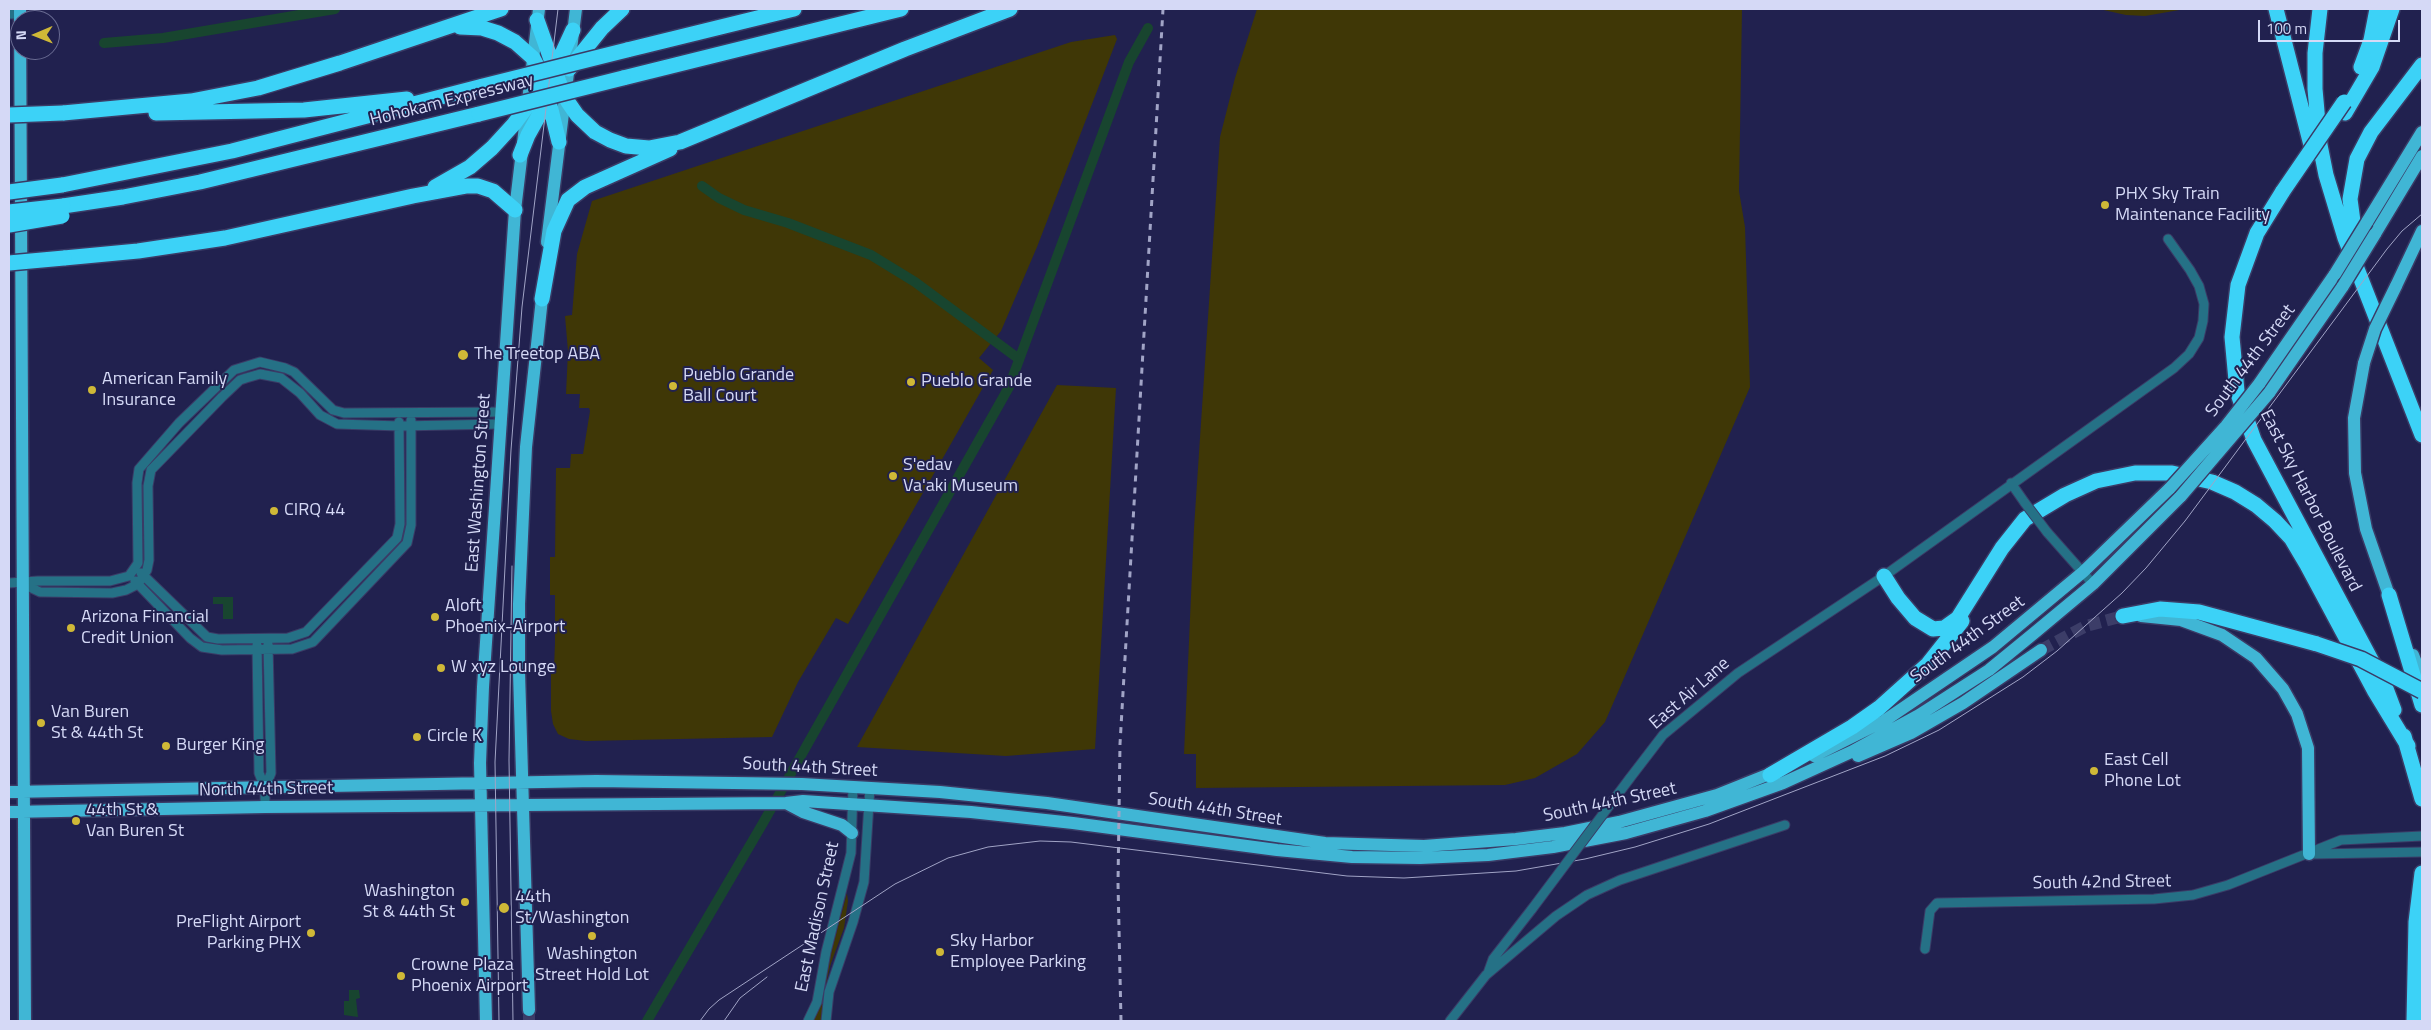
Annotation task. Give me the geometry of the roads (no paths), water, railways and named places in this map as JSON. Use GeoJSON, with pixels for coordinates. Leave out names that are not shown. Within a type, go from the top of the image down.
{"type":"FeatureCollection","features":[{"type":"Feature","properties":{"kind":"highway"},"geometry":{"type":"LineString","coordinates":[[63,113],[191,101],[243,91],[317,71],[501,9]]}},
{"type":"Feature","properties":{"kind":"highway"},"geometry":{"type":"LineString","coordinates":[[413,196],[440,185],[470,167],[492,148],[526,108],[557,82],[602,28],[622,9]]}},
{"type":"Feature","properties":{"kind":"highway","name":"Hohokam Expressway"},"geometry":{"type":"LineString","coordinates":[[9,192],[62,185],[232,152],[483,86],[794,9]]}},
{"type":"Feature","properties":{"kind":"highway","name":"Hohokam Expressway"},"geometry":{"type":"LineString","coordinates":[[9,212],[62,211],[156,191],[479,114],[901,9]]}},
{"type":"Feature","properties":{"kind":"highway"},"geometry":{"type":"LineString","coordinates":[[538,14],[557,82],[572,109],[582,121],[602,136],[618,143],[649,148],[666,146],[688,139],[905,49],[1010,9]]}},
{"type":"Feature","properties":{"kind":"highway"},"geometry":{"type":"LineString","coordinates":[[2276,9],[2323,190],[2375,310],[2422,435]]}},
{"type":"Feature","properties":{"kind":"highway"},"geometry":{"type":"LineString","coordinates":[[2320,9],[2315,62],[2317,122],[2326,175],[2345,238]]}},
{"type":"Feature","properties":{"kind":"highway","name":"East Sky Harbor Boulevard"},"geometry":{"type":"LineString","coordinates":[[2376,9],[2368,51],[2345,108],[2287,193],[2257,233],[2240,279],[2233,311],[2232,350],[2237,391],[2246,422],[2385,686],[2408,746],[2422,799]]}},
{"type":"Feature","properties":{"kind":"highway"},"geometry":{"type":"LineString","coordinates":[[2345,108],[2372,66],[2392,9]]}},
{"type":"Feature","properties":{"kind":"highway"},"geometry":{"type":"LineString","coordinates":[[448,28],[466,26],[489,30],[515,42],[557,82],[559,142]]}},
{"type":"Feature","properties":{"kind":"highway"},"geometry":{"type":"LineString","coordinates":[[520,155],[557,82],[573,30]]}},
{"type":"Feature","properties":{"kind":"highway"},"geometry":{"type":"LineString","coordinates":[[2375,310],[2352,226],[2350,199],[2353,172],[2357,159],[2371,132],[2422,65]]}},
{"type":"Feature","properties":{"kind":"highway"},"geometry":{"type":"LineString","coordinates":[[9,115],[304,110],[385,102],[483,86]]}},
{"type":"Feature","properties":{"kind":"highway"},"geometry":{"type":"LineString","coordinates":[[542,299],[554,231],[568,200],[585,187],[654,158],[688,139]]}},
{"type":"Feature","properties":{"kind":"highway"},"geometry":{"type":"LineString","coordinates":[[9,263],[138,251],[218,240],[413,196],[478,186],[497,194],[515,210]]}},
{"type":"Feature","properties":{"kind":"highway"},"geometry":{"type":"LineString","coordinates":[[9,225],[62,211]]}},
{"type":"Feature","properties":{"kind":"highway"},"geometry":{"type":"LineString","coordinates":[[1884,576],[1898,598],[1919,621],[1933,629],[1950,626],[1958,618],[2013,533],[2025,519],[2052,503],[2083,486],[2108,478],[2135,473],[2160,472],[2186,475],[2212,482],[2224,486],[2256,505],[2275,521],[2298,548],[2374,690],[2408,746]]}},
{"type":"Feature","properties":{"kind":"highway"},"geometry":{"type":"LineString","coordinates":[[1770,775],[1852,727],[1912,680],[1955,632],[2017,536],[2029,522],[2052,503]]}},
{"type":"Feature","properties":{"kind":"highway"},"geometry":{"type":"LineString","coordinates":[[2388,595],[2422,705]]}},
{"type":"Feature","properties":{"kind":"highway"},"geometry":{"type":"LineString","coordinates":[[2123,616],[2160,609],[2199,612],[2317,644],[2361,659],[2422,691]]}},
{"type":"Feature","properties":{"kind":"highway"},"geometry":{"type":"LineString","coordinates":[[2414,1021],[2416,922],[2422,873]]}},
{"type":"Feature","properties":{"kind":"main road"},"geometry":{"type":"LineString","coordinates":[[573,30],[576,9]]}},
{"type":"Feature","properties":{"kind":"main road","name":"East Washington Street"},"geometry":{"type":"LineString","coordinates":[[486,1021],[480,784],[485,652],[515,210],[538,14]]}},
{"type":"Feature","properties":{"kind":"main road"},"geometry":{"type":"LineString","coordinates":[[20,60],[25,1021]]}},
{"type":"Feature","properties":{"kind":"main road","name":"South 44th Street"},"geometry":{"type":"LineString","coordinates":[[524,783],[763,782],[870,787],[1047,803],[1325,843],[1415,846],[1473,843],[1565,833],[1666,810],[1717,794],[1770,775],[1884,721],[1993,647],[2083,572],[2170,488],[2220,432],[2264,388],[2422,132]]}},
{"type":"Feature","properties":{"kind":"main road"},"geometry":{"type":"LineString","coordinates":[[529,1010],[524,783],[519,663],[520,569],[526,447],[559,142]]}},
{"type":"Feature","properties":{"kind":"main road","name":"South 44th Street"},"geometry":{"type":"LineString","coordinates":[[524,805],[751,804],[804,801],[869,804],[1073,823],[1277,850],[1352,857],[1420,858],[1544,848],[1626,833],[1705,811],[1783,783],[1858,748],[1919,715],[1989,670],[2093,584],[2181,496],[2343,286],[2422,156]]}},
{"type":"Feature","properties":{"kind":"main road"},"geometry":{"type":"LineString","coordinates":[[2422,231],[2375,329],[2364,363],[2354,418],[2355,473],[2361,510],[2388,595],[2422,678]]}},
{"type":"Feature","properties":{"kind":"main road"},"geometry":{"type":"LineString","coordinates":[[2123,616],[2170,618],[2207,628],[2244,649],[2274,677],[2290,700],[2306,742],[2309,763],[2310,854]]}},
{"type":"Feature","properties":{"kind":"main road"},"geometry":{"type":"LineString","coordinates":[[1783,783],[1866,753],[1911,733],[1963,703],[2041,650]]}},
{"type":"Feature","properties":{"kind":"main road","name":"North 44th Street"},"geometry":{"type":"LineString","coordinates":[[9,792],[524,783]]}},
{"type":"Feature","properties":{"kind":"main road"},"geometry":{"type":"LineString","coordinates":[[786,803],[803,812],[842,825],[852,833]]}},
{"type":"Feature","properties":{"kind":"main road","name":"North 44th Street"},"geometry":{"type":"LineString","coordinates":[[9,812],[264,807],[524,805]]}},
{"type":"Feature","properties":{"kind":"street","name":"East Air Lane"},"geometry":{"type":"LineString","coordinates":[[1450,1021],[1486,975],[1494,959],[1662,735],[1738,673],[1884,576],[2011,483],[2174,368],[2189,354],[2199,338],[2204,304],[2194,278],[2168,239]]}},
{"type":"Feature","properties":{"kind":"street"},"geometry":{"type":"LineString","coordinates":[[9,583],[110,581],[130,576],[136,568],[138,555],[136,483],[139,469],[180,423],[234,370],[260,362],[276,365],[294,372],[338,412],[502,418]]}},
{"type":"Feature","properties":{"kind":"street"},"geometry":{"type":"LineString","coordinates":[[23,584],[40,592],[112,593],[126,590],[138,584],[144,576],[149,560],[148,486],[151,470],[240,380],[260,374],[281,378],[300,393],[320,415],[336,424],[400,426],[502,418]]}},
{"type":"Feature","properties":{"kind":"street"},"geometry":{"type":"LineString","coordinates":[[136,568],[207,637],[218,639],[257,639],[297,636],[306,632],[397,538],[400,524],[399,414]]}},
{"type":"Feature","properties":{"kind":"street"},"geometry":{"type":"LineString","coordinates":[[130,576],[190,638],[202,647],[217,650],[292,650],[313,642],[407,543],[411,525],[411,414]]}},
{"type":"Feature","properties":{"kind":"street"},"geometry":{"type":"LineString","coordinates":[[2011,483],[2048,532],[2093,584]]}},
{"type":"Feature","properties":{"kind":"street"},"geometry":{"type":"LineString","coordinates":[[264,807],[265,788],[271,773],[268,638]]}},
{"type":"Feature","properties":{"kind":"street"},"geometry":{"type":"LineString","coordinates":[[257,639],[259,773],[265,788]]}},
{"type":"Feature","properties":{"kind":"street","name":"East Madison Street"},"geometry":{"type":"LineString","coordinates":[[808,1021],[817,1002],[826,952],[851,853],[853,786]]}},
{"type":"Feature","properties":{"kind":"street","name":"East Madison Street"},"geometry":{"type":"LineString","coordinates":[[826,1021],[826,1004],[831,985],[847,942],[864,882],[870,787]]}},
{"type":"Feature","properties":{"kind":"street","name":"East Air Lane"},"geometry":{"type":"LineString","coordinates":[[1486,975],[1556,916],[1587,896],[1620,880],[1785,825]]}},
{"type":"Feature","properties":{"kind":"street","name":"South 42nd Street"},"geometry":{"type":"LineString","coordinates":[[1925,948],[1930,911],[1937,904],[2181,897],[2228,885],[2310,854],[2341,840],[2422,836]]}},
{"type":"Feature","properties":{"kind":"street","name":"South 42nd Street"},"geometry":{"type":"LineString","coordinates":[[2310,854],[2422,852]]}},
{"type":"Feature","properties":{"kind":"waterway"},"geometry":{"type":"LineString","coordinates":[[104,43],[163,38],[335,9]]}},
{"type":"Feature","properties":{"kind":"waterway"},"geometry":{"type":"LineString","coordinates":[[647,1021],[763,823],[1009,387],[1129,62],[1148,28]]}},
{"type":"Feature","properties":{"kind":"waterway"},"geometry":{"type":"LineString","coordinates":[[702,186],[719,198],[744,210],[788,223],[871,255],[915,282],[1019,359]]}},
{"type":"Feature","properties":{"kind":"tunnel"},"geometry":{"type":"LineString","coordinates":[[2041,650],[2086,626],[2123,616]]}},
{"type":"Feature","properties":{"kind":"tunnel"},"geometry":{"type":"LineString","coordinates":[[529,1010],[529,1021]]}},
{"type":"Feature","properties":{"kind":"tram line"},"geometry":{"type":"LineString","coordinates":[[499,1021],[495,762],[511,450],[522,307],[558,9]]}},
{"type":"Feature","properties":{"kind":"tram line"},"geometry":{"type":"LineString","coordinates":[[700,1021],[719,1000],[895,884],[948,858],[988,847],[1040,841],[1071,842],[1347,876],[1404,878],[1516,871],[1585,859],[1635,847],[1709,824],[1885,756],[1939,730],[2023,677],[2057,651],[2122,593],[2146,568],[2185,521],[2387,249],[2402,231],[2422,214]]}},
{"type":"Feature","properties":{"kind":"tram line"},"geometry":{"type":"LineString","coordinates":[[512,566],[509,760],[513,1021]]}},
{"type":"Feature","properties":{"kind":"tram line"},"geometry":{"type":"LineString","coordinates":[[724,1021],[740,998],[767,977]]}},
{"type":"Feature","properties":{"kind":"railway"},"geometry":{"type":"LineString","coordinates":[[1121,1021],[1118,883],[1120,744],[1163,9]]}},
{"type":"Feature","properties":{"kind":"place","name":"PHX Sky Train Maintenance Facility"},"geometry":{"type":"Point","coordinates":[2105,205]}},
{"type":"Feature","properties":{"kind":"place","name":"The Treetop ABA"},"geometry":{"type":"Point","coordinates":[463,355]}},
{"type":"Feature","properties":{"kind":"place","name":"Pueblo Grande"},"geometry":{"type":"Point","coordinates":[911,382]}},
{"type":"Feature","properties":{"kind":"place","name":"Pueblo Grande Ball Court"},"geometry":{"type":"Point","coordinates":[673,386]}},
{"type":"Feature","properties":{"kind":"place","name":"American Family Insurance"},"geometry":{"type":"Point","coordinates":[92,390]}},
{"type":"Feature","properties":{"kind":"place","name":"S'edav Va'aki Museum"},"geometry":{"type":"Point","coordinates":[893,476]}},
{"type":"Feature","properties":{"kind":"place","name":"CIRQ 44"},"geometry":{"type":"Point","coordinates":[274,511]}},
{"type":"Feature","properties":{"kind":"place","name":"Aloft Phoenix-Airport"},"geometry":{"type":"Point","coordinates":[435,617]}},
{"type":"Feature","properties":{"kind":"place","name":"Arizona Financial Credit Union"},"geometry":{"type":"Point","coordinates":[71,628]}},
{"type":"Feature","properties":{"kind":"place","name":"W xyz Lounge"},"geometry":{"type":"Point","coordinates":[441,668]}},
{"type":"Feature","properties":{"kind":"place","name":"Van Buren St & 44th St"},"geometry":{"type":"Point","coordinates":[41,723]}},
{"type":"Feature","properties":{"kind":"place","name":"Circle K"},"geometry":{"type":"Point","coordinates":[417,737]}},
{"type":"Feature","properties":{"kind":"place","name":"Burger King"},"geometry":{"type":"Point","coordinates":[166,746]}},
{"type":"Feature","properties":{"kind":"place","name":"East Cell Phone Lot"},"geometry":{"type":"Point","coordinates":[2094,771]}},
{"type":"Feature","properties":{"kind":"place","name":"44th St & Van Buren St"},"geometry":{"type":"Point","coordinates":[76,821]}},
{"type":"Feature","properties":{"kind":"place","name":"Washington St & 44th St"},"geometry":{"type":"Point","coordinates":[465,902]}},
{"type":"Feature","properties":{"kind":"place","name":"44th St/Washington"},"geometry":{"type":"Point","coordinates":[504,908]}},
{"type":"Feature","properties":{"kind":"place","name":"PreFlight Airport Parking PHX"},"geometry":{"type":"Point","coordinates":[311,933]}},
{"type":"Feature","properties":{"kind":"place","name":"Washington Street Hold Lot"},"geometry":{"type":"Point","coordinates":[592,936]}},
{"type":"Feature","properties":{"kind":"place","name":"Sky Harbor Employee Parking"},"geometry":{"type":"Point","coordinates":[940,952]}},
{"type":"Feature","properties":{"kind":"place","name":"Crowne Plaza Phoenix Airport"},"geometry":{"type":"Point","coordinates":[401,976]}}]}
